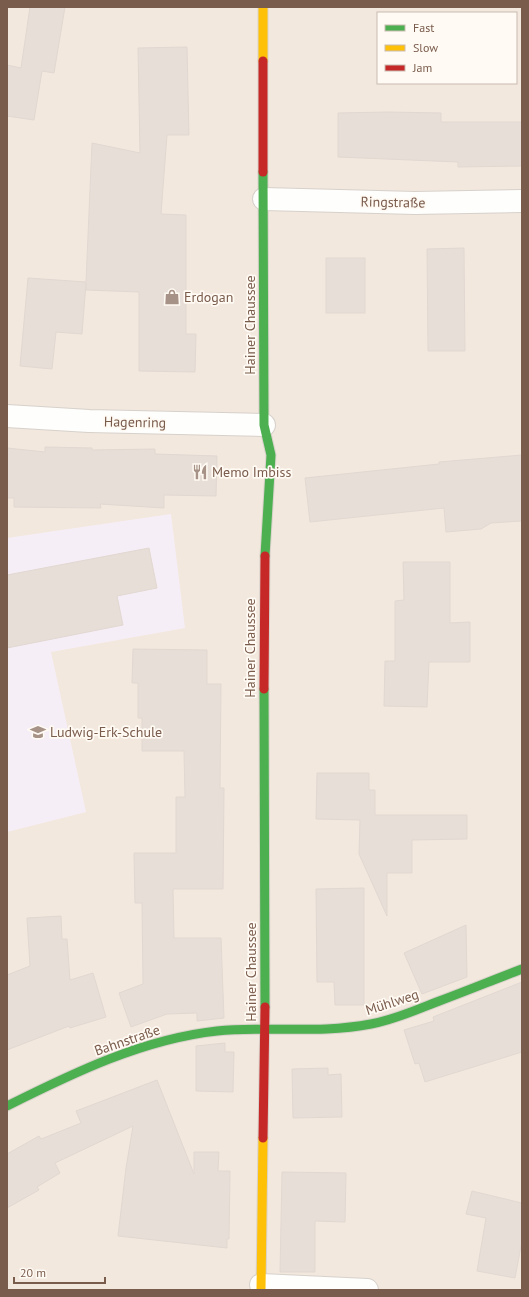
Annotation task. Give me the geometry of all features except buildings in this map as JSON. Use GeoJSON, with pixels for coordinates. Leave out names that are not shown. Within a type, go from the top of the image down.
{"type":"FeatureCollection","features":[{"type":"Feature","properties":{"kind":"street","name":"Hainer Chaussee"},"geometry":{"type":"LineString","coordinates":[[261,1287],[265,1030],[264,576],[271,455],[264,425],[263,7]]}},
{"type":"Feature","properties":{"kind":"street","name":"Ringstraße"},"geometry":{"type":"LineString","coordinates":[[264,199],[415,203],[522,201]]}},
{"type":"Feature","properties":{"kind":"street","name":"Hagenring"},"geometry":{"type":"LineString","coordinates":[[7,416],[89,421],[264,425]]}},
{"type":"Feature","properties":{"kind":"street","name":"Mühlweg"},"geometry":{"type":"LineString","coordinates":[[265,1030],[345,1029],[373,1024],[398,1017],[522,969]]}},
{"type":"Feature","properties":{"kind":"street","name":"Bahnstraße"},"geometry":{"type":"LineString","coordinates":[[7,1106],[69,1075],[150,1045],[186,1035],[219,1031],[265,1030]]}},
{"type":"Feature","properties":{"kind":"street"},"geometry":{"type":"LineString","coordinates":[[261,1287],[367,1290]]}},
{"type":"Feature","properties":{"kind":"shaded area"},"geometry":{"type":"Polygon","coordinates":[[[7,7],[522,7],[522,1290],[7,1290],[7,7]]]}},
{"type":"Feature","properties":{"kind":"shaded area","name":"Ludwig-Erk-Schule"},"geometry":{"type":"Polygon","coordinates":[[[171,514],[185,628],[51,652],[86,812],[7,832],[7,538],[171,514]]]}},
{"type":"Feature","properties":{"kind":"traffic: fast"},"geometry":{"type":"LineString","coordinates":[[263,172],[264,425],[271,455],[265,556]]}},
{"type":"Feature","properties":{"kind":"traffic: fast"},"geometry":{"type":"LineString","coordinates":[[264,689],[265,1007]]}},
{"type":"Feature","properties":{"kind":"traffic: fast"},"geometry":{"type":"LineString","coordinates":[[7,1106],[57,1081],[109,1059],[162,1041],[217,1031],[255,1029],[333,1029],[371,1024],[403,1015],[522,969]]}},
{"type":"Feature","properties":{"kind":"traffic: slow"},"geometry":{"type":"LineString","coordinates":[[263,7],[263,61]]}},
{"type":"Feature","properties":{"kind":"traffic: slow"},"geometry":{"type":"LineString","coordinates":[[261,1290],[263,1138]]}},
{"type":"Feature","properties":{"kind":"traffic: jam"},"geometry":{"type":"LineString","coordinates":[[263,61],[263,172]]}},
{"type":"Feature","properties":{"kind":"traffic: jam"},"geometry":{"type":"LineString","coordinates":[[264,689],[265,556]]}},
{"type":"Feature","properties":{"kind":"traffic: jam"},"geometry":{"type":"LineString","coordinates":[[263,1138],[265,1007]]}},
{"type":"Feature","properties":{"kind":"place","name":"Erdogan"},"geometry":{"type":"Point","coordinates":[172,297]}},
{"type":"Feature","properties":{"kind":"place","name":"Memo Imbiss"},"geometry":{"type":"Point","coordinates":[200,472]}},
{"type":"Feature","properties":{"kind":"place","name":"Ludwig-Erk-Schule"},"geometry":{"type":"Point","coordinates":[38,732]}}]}
